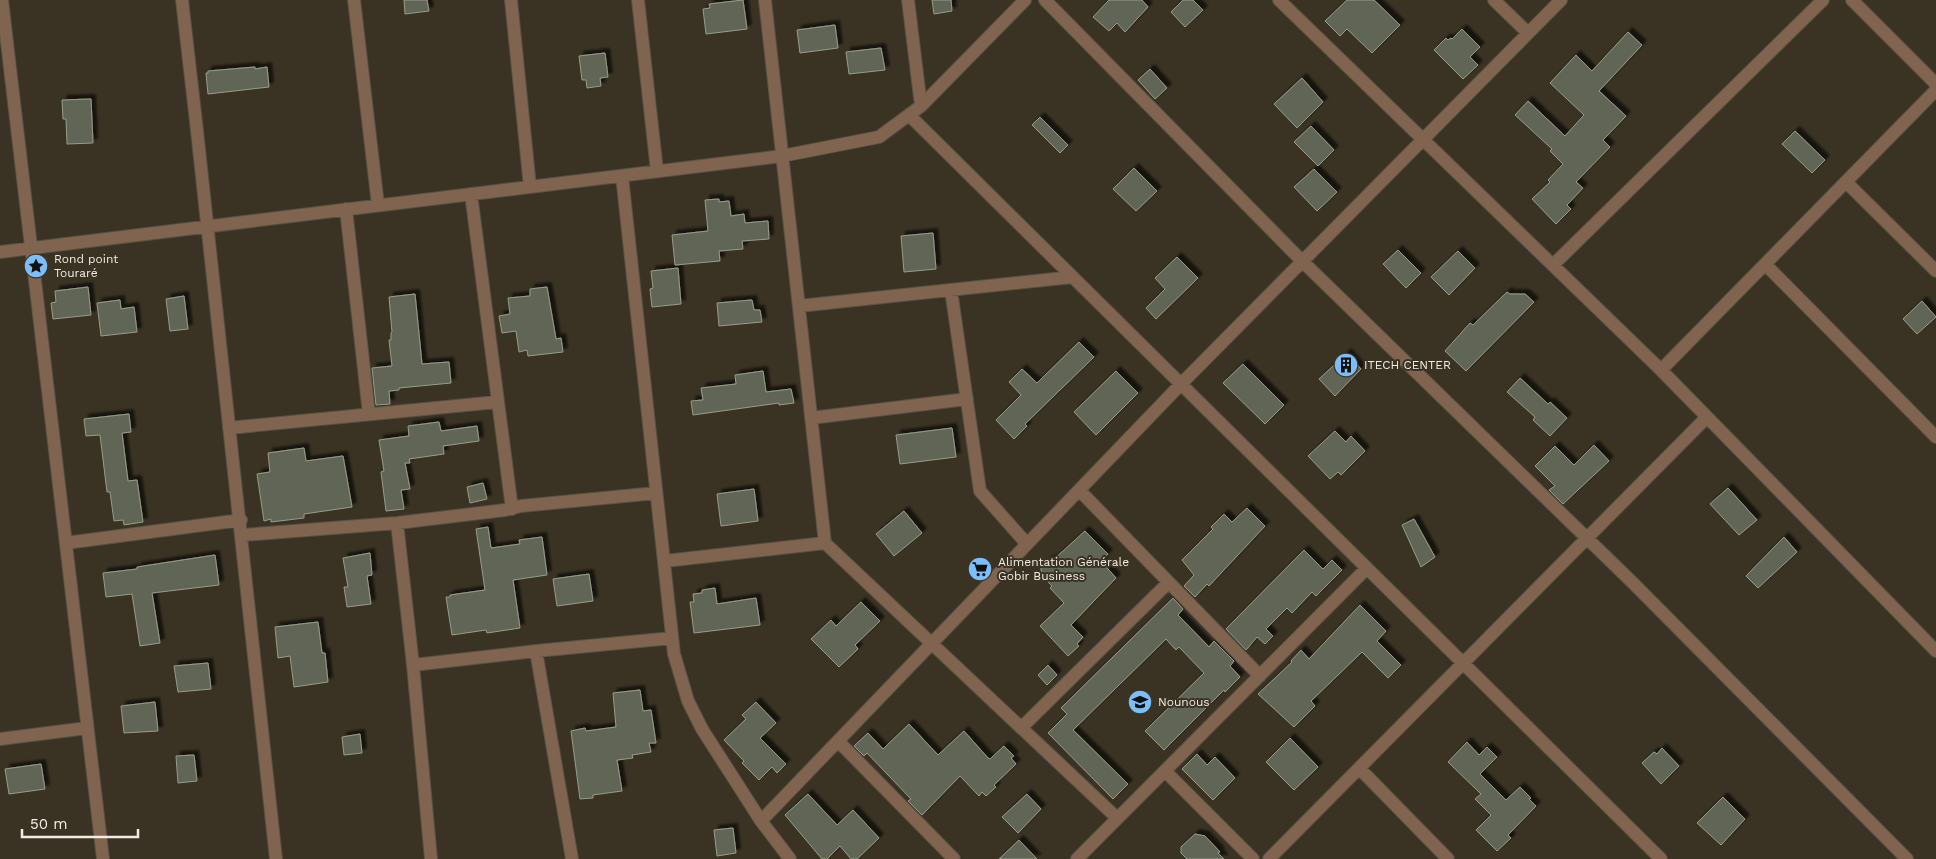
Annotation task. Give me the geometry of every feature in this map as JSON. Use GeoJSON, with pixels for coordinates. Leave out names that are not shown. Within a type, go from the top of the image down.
{"type":"FeatureCollection","features":[{"type":"Feature","properties":{"kind":"street"},"geometry":{"type":"LineString","coordinates":[[2,0],[103,859]]}},
{"type":"Feature","properties":{"kind":"street"},"geometry":{"type":"LineString","coordinates":[[182,0],[229,428],[243,535],[276,859]]}},
{"type":"Feature","properties":{"kind":"street"},"geometry":{"type":"LineString","coordinates":[[354,0],[378,206]]}},
{"type":"Feature","properties":{"kind":"street"},"geometry":{"type":"LineString","coordinates":[[511,0],[530,187]]}},
{"type":"Feature","properties":{"kind":"street"},"geometry":{"type":"LineString","coordinates":[[638,0],[657,171]]}},
{"type":"Feature","properties":{"kind":"street"},"geometry":{"type":"LineString","coordinates":[[765,0],[825,543],[1117,818]]}},
{"type":"Feature","properties":{"kind":"street"},"geometry":{"type":"LineString","coordinates":[[908,0],[921,106]]}},
{"type":"Feature","properties":{"kind":"street"},"geometry":{"type":"LineString","coordinates":[[0,252],[782,156],[879,137],[921,106],[1025,0]]}},
{"type":"Feature","properties":{"kind":"street"},"geometry":{"type":"LineString","coordinates":[[1045,0],[1302,261],[1587,538],[1907,859]]}},
{"type":"Feature","properties":{"kind":"street"},"geometry":{"type":"LineString","coordinates":[[1278,0],[1661,370],[1936,650]]}},
{"type":"Feature","properties":{"kind":"street"},"geometry":{"type":"LineString","coordinates":[[1494,0],[1528,34]]}},
{"type":"Feature","properties":{"kind":"street"},"geometry":{"type":"LineString","coordinates":[[762,821],[1181,384],[1561,0]]}},
{"type":"Feature","properties":{"kind":"street"},"geometry":{"type":"LineString","coordinates":[[1553,265],[1823,0]]}},
{"type":"Feature","properties":{"kind":"street"},"geometry":{"type":"LineString","coordinates":[[1852,0],[1936,84]]}},
{"type":"Feature","properties":{"kind":"street"},"geometry":{"type":"LineString","coordinates":[[1661,370],[1936,90]]}},
{"type":"Feature","properties":{"kind":"street"},"geometry":{"type":"LineString","coordinates":[[910,115],[1661,859]]}},
{"type":"Feature","properties":{"kind":"street"},"geometry":{"type":"LineString","coordinates":[[622,176],[672,638],[676,660],[693,713],[702,729],[762,821],[790,859]]}},
{"type":"Feature","properties":{"kind":"street"},"geometry":{"type":"LineString","coordinates":[[1846,182],[1936,271]]}},
{"type":"Feature","properties":{"kind":"street"},"geometry":{"type":"LineString","coordinates":[[471,194],[512,509]]}},
{"type":"Feature","properties":{"kind":"street"},"geometry":{"type":"LineString","coordinates":[[346,209],[369,414]]}},
{"type":"Feature","properties":{"kind":"street"},"geometry":{"type":"LineString","coordinates":[[1765,264],[1936,437]]}},
{"type":"Feature","properties":{"kind":"street"},"geometry":{"type":"LineString","coordinates":[[799,306],[1073,277]]}},
{"type":"Feature","properties":{"kind":"street"},"geometry":{"type":"LineString","coordinates":[[951,290],[980,491],[1028,544]]}},
{"type":"Feature","properties":{"kind":"street"},"geometry":{"type":"LineString","coordinates":[[812,418],[967,399]]}},
{"type":"Feature","properties":{"kind":"street"},"geometry":{"type":"LineString","coordinates":[[229,428],[497,402]]}},
{"type":"Feature","properties":{"kind":"street"},"geometry":{"type":"LineString","coordinates":[[1269,859],[1707,418]]}},
{"type":"Feature","properties":{"kind":"street"},"geometry":{"type":"LineString","coordinates":[[1079,490],[1260,676]]}},
{"type":"Feature","properties":{"kind":"street"},"geometry":{"type":"LineString","coordinates":[[243,535],[397,523],[512,509],[521,506],[656,493]]}},
{"type":"Feature","properties":{"kind":"street"},"geometry":{"type":"LineString","coordinates":[[66,542],[241,520]]}},
{"type":"Feature","properties":{"kind":"street"},"geometry":{"type":"LineString","coordinates":[[397,523],[413,665],[431,859]]}},
{"type":"Feature","properties":{"kind":"street"},"geometry":{"type":"LineString","coordinates":[[665,561],[825,543]]}},
{"type":"Feature","properties":{"kind":"street"},"geometry":{"type":"LineString","coordinates":[[1077,859],[1367,568]]}},
{"type":"Feature","properties":{"kind":"street"},"geometry":{"type":"LineString","coordinates":[[1021,728],[1168,583]]}},
{"type":"Feature","properties":{"kind":"street"},"geometry":{"type":"LineString","coordinates":[[413,665],[672,638]]}},
{"type":"Feature","properties":{"kind":"street"},"geometry":{"type":"LineString","coordinates":[[536,651],[572,859]]}},
{"type":"Feature","properties":{"kind":"street"},"geometry":{"type":"LineString","coordinates":[[0,739],[87,728]]}},
{"type":"Feature","properties":{"kind":"street"},"geometry":{"type":"LineString","coordinates":[[838,742],[954,859]]}},
{"type":"Feature","properties":{"kind":"street"},"geometry":{"type":"LineString","coordinates":[[1360,768],[1448,859]]}},
{"type":"Feature","properties":{"kind":"street"},"geometry":{"type":"LineString","coordinates":[[1165,771],[1253,859]]}},
{"type":"Feature","properties":{"kind":"building"},"geometry":{"type":"Polygon","coordinates":[[[404,0],[427,0],[429,11],[405,14],[404,0]]]}},
{"type":"Feature","properties":{"kind":"building"},"geometry":{"type":"Polygon","coordinates":[[[743,0],[747,29],[706,34],[703,9],[710,8],[709,4],[743,0]]]}},
{"type":"Feature","properties":{"kind":"building"},"geometry":{"type":"Polygon","coordinates":[[[932,0],[951,0],[952,11],[934,14],[932,0]]]}},
{"type":"Feature","properties":{"kind":"building"},"geometry":{"type":"Polygon","coordinates":[[[1109,0],[1142,0],[1148,7],[1125,32],[1117,23],[1109,31],[1093,17],[1109,0]]]}},
{"type":"Feature","properties":{"kind":"building"},"geometry":{"type":"Polygon","coordinates":[[[1183,0],[1193,0],[1203,10],[1185,27],[1171,12],[1183,0]]]}},
{"type":"Feature","properties":{"kind":"building"},"geometry":{"type":"Polygon","coordinates":[[[1347,0],[1374,0],[1400,25],[1372,53],[1347,29],[1340,36],[1325,21],[1347,0]]]}},
{"type":"Feature","properties":{"kind":"building"},"geometry":{"type":"Polygon","coordinates":[[[835,25],[838,48],[800,53],[797,30],[835,25]]]}},
{"type":"Feature","properties":{"kind":"building"},"geometry":{"type":"Polygon","coordinates":[[[1462,29],[1480,47],[1470,57],[1478,65],[1463,79],[1434,50],[1446,38],[1448,40],[1452,39],[1462,29]]]}},
{"type":"Feature","properties":{"kind":"building"},"geometry":{"type":"Polygon","coordinates":[[[1628,32],[1642,45],[1599,91],[1626,116],[1603,140],[1610,147],[1576,182],[1583,188],[1567,205],[1571,209],[1556,224],[1532,199],[1550,182],[1548,180],[1563,164],[1550,151],[1552,149],[1515,115],[1528,101],[1565,136],[1584,115],[1550,83],[1576,55],[1592,71],[1628,32]]]}},
{"type":"Feature","properties":{"kind":"building"},"geometry":{"type":"Polygon","coordinates":[[[881,48],[885,70],[849,74],[846,52],[881,48]]]}},
{"type":"Feature","properties":{"kind":"building"},"geometry":{"type":"Polygon","coordinates":[[[605,53],[608,77],[600,78],[601,86],[587,88],[586,80],[582,80],[579,56],[605,53]]]}},
{"type":"Feature","properties":{"kind":"building"},"geometry":{"type":"Polygon","coordinates":[[[255,67],[255,69],[267,67],[269,87],[208,94],[206,73],[208,71],[255,67]]]}},
{"type":"Feature","properties":{"kind":"building"},"geometry":{"type":"Polygon","coordinates":[[[1150,69],[1167,88],[1155,99],[1138,80],[1150,69]]]}},
{"type":"Feature","properties":{"kind":"building"},"geometry":{"type":"Polygon","coordinates":[[[1302,78],[1323,102],[1297,128],[1274,104],[1302,78]]]}},
{"type":"Feature","properties":{"kind":"building"},"geometry":{"type":"Polygon","coordinates":[[[91,99],[93,143],[67,144],[66,119],[63,119],[62,100],[91,99]]]}},
{"type":"Feature","properties":{"kind":"building"},"geometry":{"type":"Polygon","coordinates":[[[1040,117],[1068,145],[1060,153],[1032,125],[1040,117]]]}},
{"type":"Feature","properties":{"kind":"building"},"geometry":{"type":"Polygon","coordinates":[[[1311,126],[1334,150],[1318,166],[1294,142],[1311,126]]]}},
{"type":"Feature","properties":{"kind":"building"},"geometry":{"type":"Polygon","coordinates":[[[1795,131],[1825,160],[1812,173],[1782,144],[1795,131]]]}},
{"type":"Feature","properties":{"kind":"building"},"geometry":{"type":"Polygon","coordinates":[[[1134,168],[1157,191],[1136,211],[1113,189],[1134,168]]]}},
{"type":"Feature","properties":{"kind":"building"},"geometry":{"type":"Polygon","coordinates":[[[1314,169],[1337,192],[1317,211],[1294,187],[1314,169]]]}},
{"type":"Feature","properties":{"kind":"building"},"geometry":{"type":"Polygon","coordinates":[[[719,199],[719,202],[729,201],[731,216],[744,214],[745,223],[768,221],[769,239],[742,241],[743,249],[719,251],[720,261],[675,265],[672,235],[708,231],[705,200],[719,199]]]}},
{"type":"Feature","properties":{"kind":"building"},"geometry":{"type":"Polygon","coordinates":[[[933,233],[936,269],[904,272],[901,236],[933,233]]]}},
{"type":"Feature","properties":{"kind":"building"},"geometry":{"type":"Polygon","coordinates":[[[1398,250],[1421,273],[1406,288],[1383,264],[1398,250]]]}},
{"type":"Feature","properties":{"kind":"building"},"geometry":{"type":"Polygon","coordinates":[[[1458,251],[1475,268],[1449,295],[1431,277],[1458,251]]]}},
{"type":"Feature","properties":{"kind":"building"},"geometry":{"type":"Polygon","coordinates":[[[1177,257],[1198,278],[1156,319],[1146,308],[1165,289],[1155,278],[1177,257]]]}},
{"type":"Feature","properties":{"kind":"building"},"geometry":{"type":"Polygon","coordinates":[[[678,268],[681,304],[652,307],[650,289],[653,288],[651,271],[678,268]]]}},
{"type":"Feature","properties":{"kind":"building"},"geometry":{"type":"Polygon","coordinates":[[[88,287],[91,315],[53,319],[51,303],[56,302],[55,291],[88,287]]]}},
{"type":"Feature","properties":{"kind":"building"},"geometry":{"type":"Polygon","coordinates":[[[547,287],[556,339],[561,338],[563,352],[528,356],[527,350],[519,352],[516,331],[502,333],[499,316],[510,314],[508,298],[530,296],[530,289],[547,287]]]}},
{"type":"Feature","properties":{"kind":"building"},"geometry":{"type":"Polygon","coordinates":[[[1507,292],[1510,294],[1525,294],[1534,302],[1466,371],[1445,351],[1470,323],[1473,325],[1507,292]]]}},
{"type":"Feature","properties":{"kind":"building"},"geometry":{"type":"Polygon","coordinates":[[[415,294],[422,364],[449,362],[451,383],[399,388],[399,390],[389,391],[390,404],[376,405],[372,368],[392,366],[389,340],[391,340],[392,332],[389,297],[415,294]]]}},
{"type":"Feature","properties":{"kind":"building"},"geometry":{"type":"Polygon","coordinates":[[[184,296],[188,329],[170,331],[166,299],[184,296]]]}},
{"type":"Feature","properties":{"kind":"building"},"geometry":{"type":"Polygon","coordinates":[[[120,300],[121,309],[134,307],[137,332],[101,336],[97,303],[120,300]]]}},
{"type":"Feature","properties":{"kind":"building"},"geometry":{"type":"Polygon","coordinates":[[[752,300],[754,310],[760,310],[762,322],[719,326],[717,303],[752,300]]]}},
{"type":"Feature","properties":{"kind":"building"},"geometry":{"type":"Polygon","coordinates":[[[1922,301],[1936,317],[1917,334],[1903,319],[1922,301]]]}},
{"type":"Feature","properties":{"kind":"building"},"geometry":{"type":"Polygon","coordinates":[[[1079,342],[1094,357],[1025,424],[1027,426],[1014,439],[996,420],[1021,395],[1009,382],[1022,369],[1037,383],[1079,342]]]}},
{"type":"Feature","properties":{"kind":"building","name":"ITECH CENTER"},"geometry":{"type":"Polygon","coordinates":[[[1347,353],[1361,369],[1335,396],[1319,379],[1347,353]]]}},
{"type":"Feature","properties":{"kind":"building"},"geometry":{"type":"Polygon","coordinates":[[[1243,364],[1284,405],[1265,424],[1223,383],[1243,364]]]}},
{"type":"Feature","properties":{"kind":"building"},"geometry":{"type":"Polygon","coordinates":[[[763,371],[766,392],[791,389],[794,403],[779,405],[779,403],[693,415],[691,401],[703,400],[701,388],[736,384],[735,375],[763,371]]]}},
{"type":"Feature","properties":{"kind":"building"},"geometry":{"type":"Polygon","coordinates":[[[1116,371],[1138,393],[1096,435],[1074,412],[1116,371]]]}},
{"type":"Feature","properties":{"kind":"building"},"geometry":{"type":"Polygon","coordinates":[[[1520,378],[1548,404],[1550,402],[1567,418],[1550,436],[1533,420],[1535,417],[1507,392],[1520,378]]]}},
{"type":"Feature","properties":{"kind":"building"},"geometry":{"type":"Polygon","coordinates":[[[129,414],[131,432],[122,433],[128,481],[137,480],[143,522],[124,525],[123,520],[114,521],[110,492],[107,492],[100,435],[86,436],[84,419],[129,414]]]}},
{"type":"Feature","properties":{"kind":"building"},"geometry":{"type":"Polygon","coordinates":[[[439,422],[441,431],[477,426],[479,441],[443,446],[444,454],[409,459],[410,463],[405,463],[410,489],[401,490],[404,509],[386,511],[381,472],[384,471],[379,440],[409,436],[408,426],[439,422]]]}},
{"type":"Feature","properties":{"kind":"building"},"geometry":{"type":"Polygon","coordinates":[[[952,428],[956,457],[900,464],[896,435],[952,428]]]}},
{"type":"Feature","properties":{"kind":"building"},"geometry":{"type":"Polygon","coordinates":[[[1335,431],[1346,442],[1351,436],[1365,451],[1341,475],[1338,472],[1330,479],[1308,456],[1335,431]]]}},
{"type":"Feature","properties":{"kind":"building"},"geometry":{"type":"Polygon","coordinates":[[[1594,445],[1609,461],[1563,504],[1549,490],[1555,486],[1535,466],[1555,446],[1574,465],[1594,445]]]}},
{"type":"Feature","properties":{"kind":"building"},"geometry":{"type":"Polygon","coordinates":[[[304,448],[306,461],[343,456],[352,507],[304,514],[304,518],[271,522],[271,519],[264,521],[257,474],[270,472],[268,453],[304,448]]]}},
{"type":"Feature","properties":{"kind":"building"},"geometry":{"type":"Polygon","coordinates":[[[483,483],[487,499],[470,503],[467,487],[483,483]]]}},
{"type":"Feature","properties":{"kind":"building"},"geometry":{"type":"Polygon","coordinates":[[[1728,488],[1757,520],[1739,535],[1710,504],[1728,488]]]}},
{"type":"Feature","properties":{"kind":"building"},"geometry":{"type":"Polygon","coordinates":[[[754,489],[758,521],[721,526],[717,494],[754,489]]]}},
{"type":"Feature","properties":{"kind":"building"},"geometry":{"type":"Polygon","coordinates":[[[1247,508],[1265,526],[1209,586],[1207,584],[1195,597],[1184,586],[1194,575],[1182,560],[1213,529],[1211,527],[1224,514],[1232,522],[1247,508]]]}},
{"type":"Feature","properties":{"kind":"building"},"geometry":{"type":"Polygon","coordinates":[[[904,511],[922,533],[894,556],[876,534],[904,511]]]}},
{"type":"Feature","properties":{"kind":"building"},"geometry":{"type":"Polygon","coordinates":[[[1414,519],[1435,557],[1421,567],[1402,525],[1414,519]]]}},
{"type":"Feature","properties":{"kind":"building"},"geometry":{"type":"Polygon","coordinates":[[[488,527],[491,548],[520,544],[519,540],[542,537],[547,575],[513,580],[520,628],[487,633],[486,630],[452,635],[446,597],[485,590],[476,529],[488,527]]]}},
{"type":"Feature","properties":{"kind":"building"},"geometry":{"type":"Polygon","coordinates":[[[1085,531],[1108,554],[1101,561],[1116,578],[1071,625],[1083,637],[1077,644],[1079,646],[1068,656],[1040,626],[1064,603],[1050,588],[1052,586],[1043,577],[1045,576],[1041,568],[1050,559],[1052,561],[1085,531]]]}},
{"type":"Feature","properties":{"kind":"building"},"geometry":{"type":"Polygon","coordinates":[[[1784,537],[1797,552],[1758,588],[1746,576],[1784,537]]]}},
{"type":"Feature","properties":{"kind":"building"},"geometry":{"type":"Polygon","coordinates":[[[1304,550],[1323,569],[1332,560],[1342,570],[1316,596],[1312,592],[1292,613],[1287,608],[1266,629],[1273,636],[1265,644],[1257,637],[1246,650],[1226,629],[1304,550]]]}},
{"type":"Feature","properties":{"kind":"building"},"geometry":{"type":"Polygon","coordinates":[[[370,553],[372,575],[367,576],[371,604],[347,607],[344,587],[348,587],[343,558],[370,553]]]}},
{"type":"Feature","properties":{"kind":"building"},"geometry":{"type":"Polygon","coordinates":[[[215,555],[219,585],[152,593],[160,643],[140,646],[132,594],[106,597],[103,573],[215,555]]]}},
{"type":"Feature","properties":{"kind":"building"},"geometry":{"type":"Polygon","coordinates":[[[589,574],[593,601],[557,606],[553,579],[589,574]]]}},
{"type":"Feature","properties":{"kind":"building"},"geometry":{"type":"Polygon","coordinates":[[[715,588],[717,604],[756,598],[760,625],[694,633],[690,602],[694,602],[693,594],[715,588]]]}},
{"type":"Feature","properties":{"kind":"building"},"geometry":{"type":"Polygon","coordinates":[[[1173,598],[1183,609],[1178,615],[1209,647],[1214,641],[1234,661],[1230,666],[1240,677],[1225,692],[1224,690],[1164,750],[1145,731],[1204,673],[1179,647],[1176,650],[1166,639],[1073,730],[1128,784],[1113,799],[1048,733],[1067,714],[1061,708],[1173,598]]]}},
{"type":"Feature","properties":{"kind":"building"},"geometry":{"type":"Polygon","coordinates":[[[861,602],[880,621],[855,645],[858,649],[839,667],[811,639],[831,620],[836,626],[861,602]]]}},
{"type":"Feature","properties":{"kind":"building"},"geometry":{"type":"Polygon","coordinates":[[[1360,605],[1386,631],[1377,641],[1401,665],[1388,678],[1362,652],[1311,701],[1315,706],[1294,727],[1258,694],[1292,662],[1301,650],[1309,659],[1360,605]]]}},
{"type":"Feature","properties":{"kind":"building"},"geometry":{"type":"Polygon","coordinates":[[[318,622],[322,653],[325,653],[328,682],[294,687],[290,656],[278,658],[275,627],[318,622]]]}},
{"type":"Feature","properties":{"kind":"building"},"geometry":{"type":"Polygon","coordinates":[[[208,663],[211,689],[178,692],[174,666],[208,663]]]}},
{"type":"Feature","properties":{"kind":"building"},"geometry":{"type":"Polygon","coordinates":[[[1048,665],[1057,675],[1047,685],[1038,675],[1048,665]]]}},
{"type":"Feature","properties":{"kind":"building"},"geometry":{"type":"Polygon","coordinates":[[[640,690],[643,711],[651,710],[656,743],[649,743],[651,752],[632,755],[633,758],[617,760],[622,791],[580,799],[571,731],[585,728],[586,731],[616,727],[613,693],[640,690]]]}},
{"type":"Feature","properties":{"kind":"building"},"geometry":{"type":"Polygon","coordinates":[[[155,702],[158,731],[124,733],[121,706],[155,702]]]}},
{"type":"Feature","properties":{"kind":"building"},"geometry":{"type":"Polygon","coordinates":[[[756,702],[776,723],[760,738],[786,764],[777,773],[772,767],[759,780],[742,763],[744,761],[724,740],[746,719],[742,715],[756,702]]]}},
{"type":"Feature","properties":{"kind":"building"},"geometry":{"type":"Polygon","coordinates":[[[909,724],[938,755],[964,731],[988,758],[990,759],[1004,746],[1014,756],[1011,758],[1016,764],[994,785],[996,787],[986,796],[982,792],[979,796],[960,776],[922,815],[908,801],[911,799],[867,753],[864,756],[854,746],[868,733],[883,749],[909,724]]]}},
{"type":"Feature","properties":{"kind":"building"},"geometry":{"type":"Polygon","coordinates":[[[360,734],[362,753],[344,755],[342,737],[360,734]]]}},
{"type":"Feature","properties":{"kind":"building"},"geometry":{"type":"Polygon","coordinates":[[[1290,738],[1318,767],[1294,790],[1266,762],[1290,738]]]}},
{"type":"Feature","properties":{"kind":"building"},"geometry":{"type":"Polygon","coordinates":[[[1467,742],[1479,755],[1487,747],[1497,757],[1480,774],[1506,800],[1520,787],[1536,806],[1508,835],[1511,838],[1497,851],[1476,830],[1491,815],[1475,799],[1481,794],[1448,762],[1467,742]]]}},
{"type":"Feature","properties":{"kind":"building"},"geometry":{"type":"Polygon","coordinates":[[[1662,748],[1679,766],[1661,784],[1642,763],[1654,752],[1657,754],[1662,748]]]}},
{"type":"Feature","properties":{"kind":"building"},"geometry":{"type":"Polygon","coordinates":[[[1197,754],[1207,765],[1215,757],[1235,778],[1213,800],[1182,769],[1197,754]]]}},
{"type":"Feature","properties":{"kind":"building"},"geometry":{"type":"Polygon","coordinates":[[[194,755],[197,781],[178,783],[176,756],[194,755]]]}},
{"type":"Feature","properties":{"kind":"building"},"geometry":{"type":"Polygon","coordinates":[[[41,764],[45,789],[9,794],[5,769],[41,764]]]}},
{"type":"Feature","properties":{"kind":"building"},"geometry":{"type":"Polygon","coordinates":[[[808,794],[837,825],[853,810],[879,838],[857,859],[851,859],[840,846],[827,859],[822,859],[785,815],[808,794]]]}},
{"type":"Feature","properties":{"kind":"building"},"geometry":{"type":"Polygon","coordinates":[[[1027,794],[1041,809],[1018,833],[1002,817],[1027,794]]]}},
{"type":"Feature","properties":{"kind":"building"},"geometry":{"type":"Polygon","coordinates":[[[1723,797],[1745,819],[1721,845],[1697,823],[1723,797]]]}},
{"type":"Feature","properties":{"kind":"building"},"geometry":{"type":"Polygon","coordinates":[[[733,828],[736,853],[717,856],[714,830],[733,828]]]}},
{"type":"Feature","properties":{"kind":"building"},"geometry":{"type":"Polygon","coordinates":[[[1195,834],[1205,836],[1224,859],[1187,859],[1181,853],[1181,847],[1195,834]]]}},
{"type":"Feature","properties":{"kind":"building"},"geometry":{"type":"Polygon","coordinates":[[[1019,840],[1037,859],[999,859],[1019,840]]]}},
{"type":"Feature","properties":{"kind":"place","name":"Rond point Touraré"},"geometry":{"type":"Point","coordinates":[36,266]}},
{"type":"Feature","properties":{"kind":"place","name":"ITECH CENTER"},"geometry":{"type":"Point","coordinates":[1346,365]}},
{"type":"Feature","properties":{"kind":"place","name":"Alimentation Générale Gobir Business"},"geometry":{"type":"Point","coordinates":[980,569]}},
{"type":"Feature","properties":{"kind":"place","name":"Nounous"},"geometry":{"type":"Point","coordinates":[1140,702]}}]}
